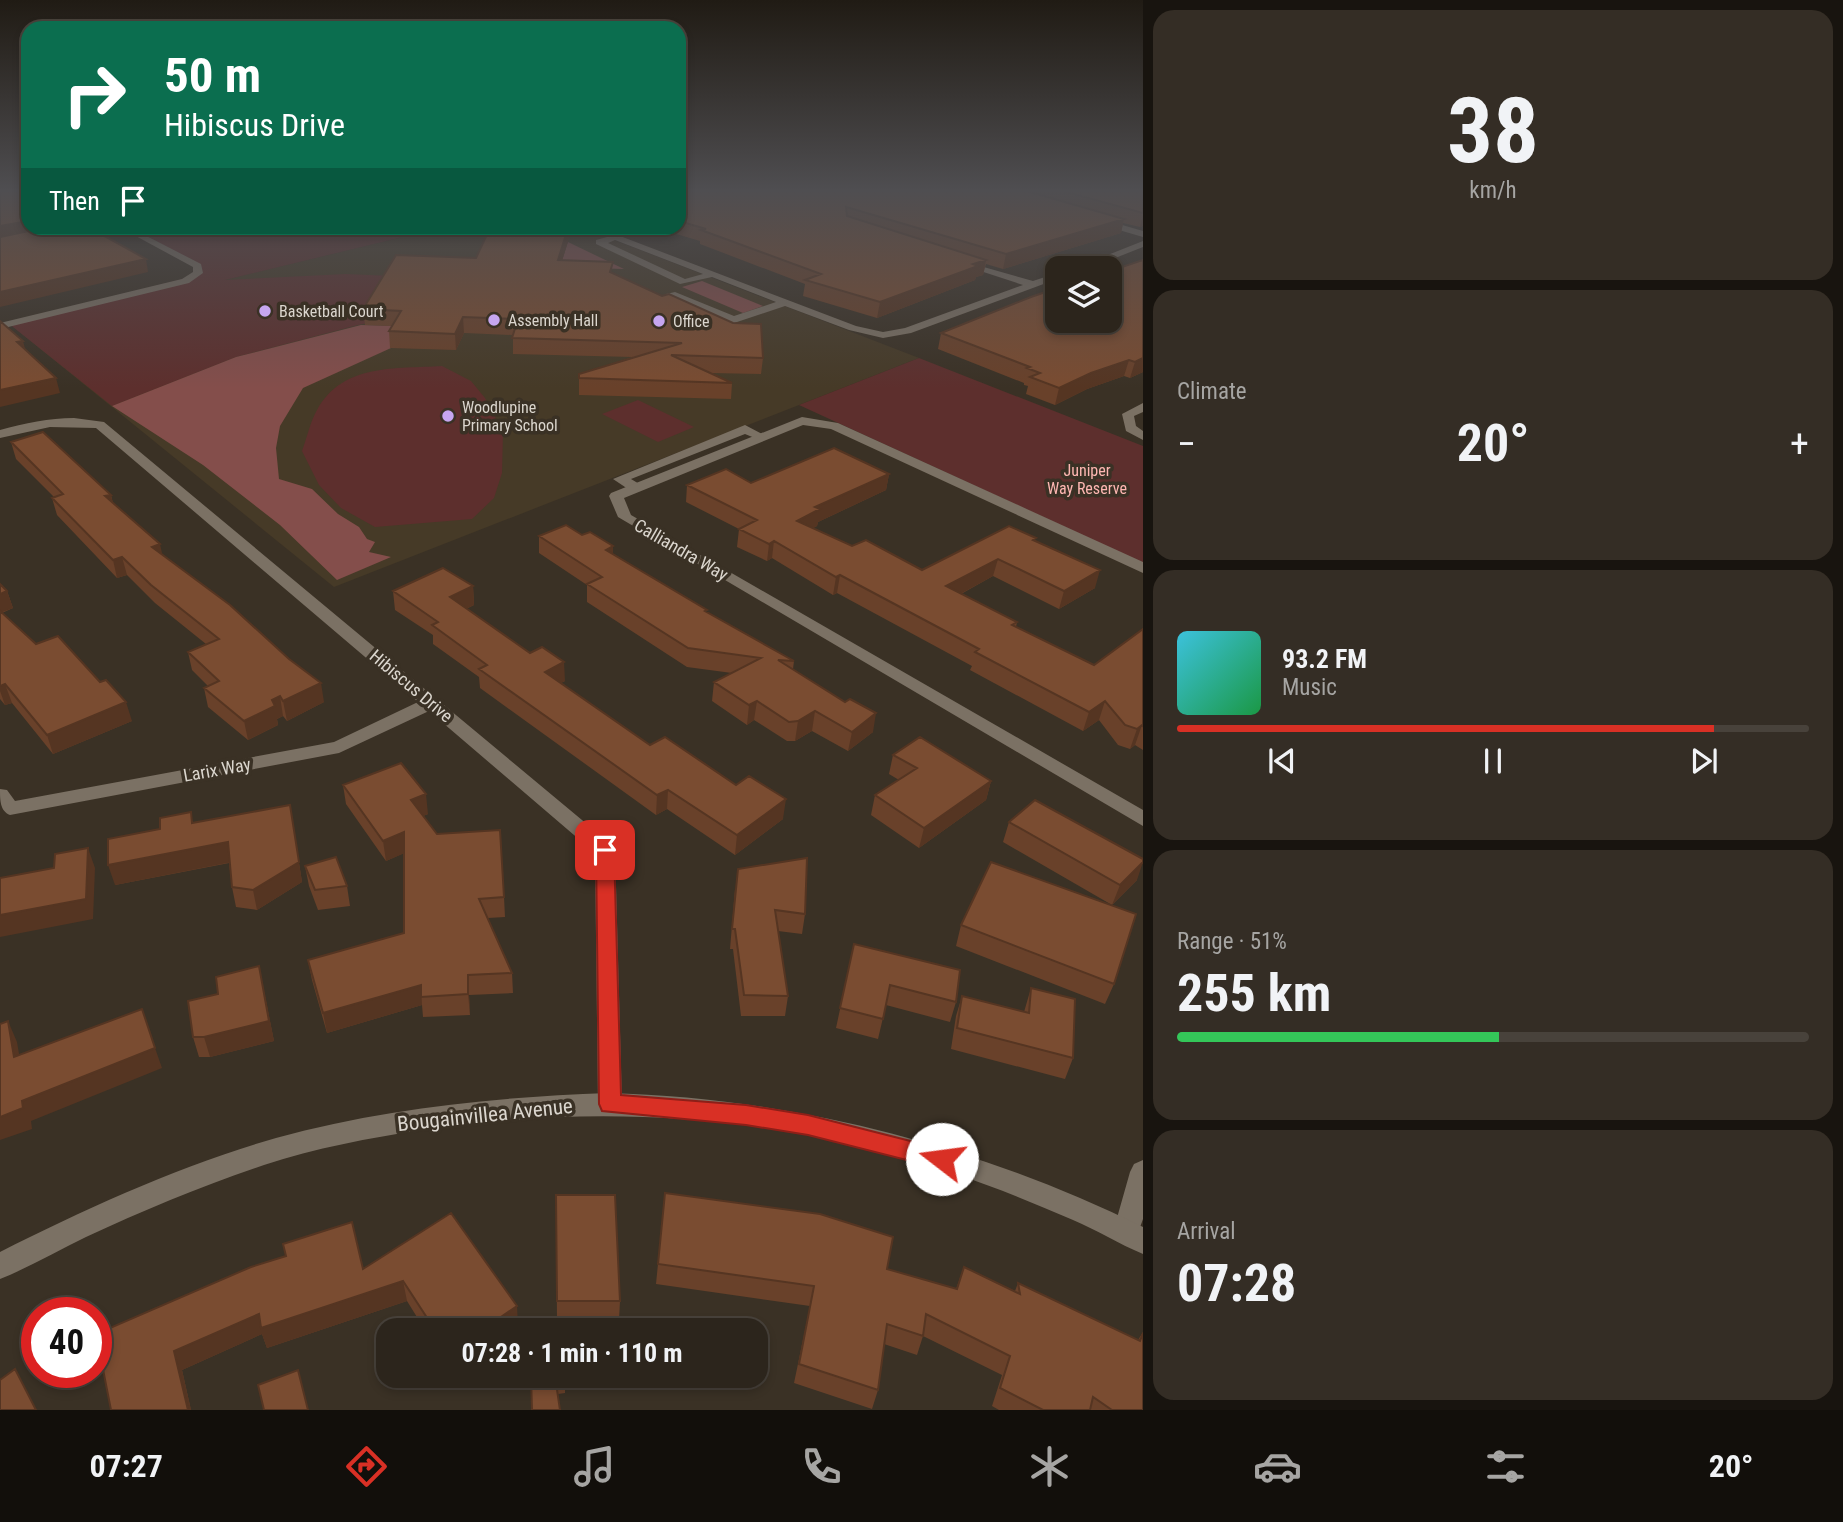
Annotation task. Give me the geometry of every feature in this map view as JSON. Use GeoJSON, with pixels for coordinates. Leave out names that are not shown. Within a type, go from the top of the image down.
{"type":"FeatureCollection","features":[{"type":"Feature","properties":{"kind":"street"},"geometry":{"type":"LineString","coordinates":[[0,326],[196,277],[200,269],[198,266],[178,256]]}},
{"type":"Feature","properties":{"kind":"street"},"geometry":{"type":"LineString","coordinates":[[628,256],[684,282],[713,274]]}},
{"type":"Feature","properties":{"kind":"street"},"geometry":{"type":"LineString","coordinates":[[666,256],[853,328],[883,335],[907,331],[1045,281]]}},
{"type":"Feature","properties":{"kind":"street"},"geometry":{"type":"LineString","coordinates":[[955,259],[1034,285]]}},
{"type":"Feature","properties":{"kind":"street"},"geometry":{"type":"LineString","coordinates":[[670,294],[734,320],[786,302]]}},
{"type":"Feature","properties":{"kind":"street"},"geometry":{"type":"LineString","coordinates":[[1143,407],[1128,414],[1130,428],[1143,436]]}},
{"type":"Feature","properties":{"kind":"street","name":"Hibiscus Drive"},"geometry":{"type":"LineString","coordinates":[[0,434],[42,422],[77,420],[100,425],[605,850],[610,1104]]}},
{"type":"Feature","properties":{"kind":"street","name":"Calliandra Way"},"geometry":{"type":"LineString","coordinates":[[1143,568],[834,426],[802,421],[616,496],[625,517],[1143,819]]}},
{"type":"Feature","properties":{"kind":"street","name":"Larix Way"},"geometry":{"type":"LineString","coordinates":[[0,794],[10,808],[339,747],[431,703]]}},
{"type":"Feature","properties":{"kind":"street","name":"Bougainvillea Avenue"},"geometry":{"type":"LineString","coordinates":[[0,1266],[111,1213],[278,1149],[367,1128],[518,1109],[610,1104],[746,1115],[808,1125],[885,1143],[996,1177],[1134,1237]]}},
{"type":"Feature","properties":{"kind":"street"},"geometry":{"type":"LineString","coordinates":[[1134,1237],[1143,1172]]}},
{"type":"Feature","properties":{"kind":"shaded area","name":"Woodlupine Primary School"},"geometry":{"type":"Polygon","coordinates":[[[325,256],[655,256],[919,358],[334,587],[17,330],[325,256]]]}},
{"type":"Feature","properties":{"kind":"shaded area"},"geometry":{"type":"Polygon","coordinates":[[[564,256],[597,256],[624,269],[560,267],[564,256]]]}},
{"type":"Feature","properties":{"kind":"shaded area"},"geometry":{"type":"Polygon","coordinates":[[[702,281],[763,306],[743,313],[682,287],[702,281]]]}},
{"type":"Feature","properties":{"kind":"shaded area"},"geometry":{"type":"Polygon","coordinates":[[[361,325],[402,326],[391,348],[303,388],[280,426],[276,448],[279,479],[312,489],[338,514],[359,527],[367,539],[375,542],[369,552],[391,557],[337,580],[280,525],[203,465],[112,406],[236,357],[361,325]]]}},
{"type":"Feature","properties":{"kind":"green space"},"geometry":{"type":"Polygon","coordinates":[[[181,256],[325,256],[225,280],[346,274],[392,276],[433,311],[358,325],[236,357],[112,406],[8,323],[191,277],[198,266],[181,256]]]}},
{"type":"Feature","properties":{"kind":"green space","name":"Juniper Way Reserve"},"geometry":{"type":"Polygon","coordinates":[[[919,358],[1143,446],[1143,563],[799,405],[919,358]]]}},
{"type":"Feature","properties":{"kind":"green space"},"geometry":{"type":"Polygon","coordinates":[[[442,366],[471,381],[485,398],[503,432],[502,473],[494,498],[472,519],[375,527],[341,508],[319,485],[302,451],[312,420],[328,395],[356,376],[389,369],[442,366]]]}},
{"type":"Feature","properties":{"kind":"green space"},"geometry":{"type":"Polygon","coordinates":[[[638,400],[694,427],[658,442],[602,414],[638,400]]]}},
{"type":"Feature","properties":{"kind":"building"},"geometry":{"type":"Polygon","coordinates":[[[0,256],[140,256],[146,259],[0,292],[0,256]]]}},
{"type":"Feature","properties":{"kind":"building"},"geometry":{"type":"Polygon","coordinates":[[[396,256],[476,258],[477,256],[559,256],[558,260],[613,262],[610,272],[662,296],[669,294],[733,323],[761,324],[763,358],[671,355],[732,383],[579,378],[579,374],[682,343],[512,338],[518,319],[463,317],[455,334],[389,331],[401,311],[363,309],[396,256]]]}},
{"type":"Feature","properties":{"kind":"building"},"geometry":{"type":"Polygon","coordinates":[[[771,256],[973,256],[986,260],[973,264],[978,266],[880,302],[805,280],[821,274],[771,256]]]}},
{"type":"Feature","properties":{"kind":"building"},"geometry":{"type":"Polygon","coordinates":[[[1143,260],[1143,358],[1135,362],[1129,360],[1091,373],[1059,388],[1030,377],[1040,373],[1027,368],[1030,367],[941,333],[1045,292],[1045,333],[1122,333],[1122,267],[1143,260]]]}},
{"type":"Feature","properties":{"kind":"building"},"geometry":{"type":"Polygon","coordinates":[[[0,321],[23,341],[17,342],[56,378],[0,390],[0,321]]]}},
{"type":"Feature","properties":{"kind":"building"},"geometry":{"type":"Polygon","coordinates":[[[43,432],[111,495],[105,496],[160,544],[152,547],[230,605],[289,659],[321,683],[283,701],[280,696],[272,700],[275,706],[244,721],[204,688],[219,681],[188,652],[219,639],[151,585],[122,557],[113,560],[52,498],[63,494],[11,442],[43,432]]]}},
{"type":"Feature","properties":{"kind":"building"},"geometry":{"type":"Polygon","coordinates":[[[834,448],[889,474],[815,507],[820,509],[797,521],[852,546],[866,540],[922,570],[1009,526],[1036,538],[1033,540],[1100,570],[1064,591],[998,559],[946,586],[1017,622],[1012,625],[1094,665],[1143,629],[1143,726],[1137,729],[1125,725],[1105,701],[1089,712],[975,652],[979,649],[840,575],[836,577],[774,541],[769,544],[739,529],[757,520],[687,485],[726,469],[751,483],[834,448]]]}},
{"type":"Feature","properties":{"kind":"building"},"geometry":{"type":"Polygon","coordinates":[[[566,525],[582,535],[590,532],[613,546],[606,550],[707,610],[705,611],[794,661],[778,660],[845,702],[850,699],[876,713],[852,732],[815,711],[798,721],[789,722],[757,701],[749,705],[714,682],[761,658],[688,648],[587,584],[602,577],[539,536],[566,525]]]}},
{"type":"Feature","properties":{"kind":"building"},"geometry":{"type":"Polygon","coordinates":[[[443,568],[473,586],[450,597],[530,653],[542,647],[564,662],[545,672],[650,745],[665,737],[736,785],[749,776],[786,799],[737,835],[668,790],[657,795],[479,669],[487,665],[432,625],[438,622],[393,591],[443,568]]]}},
{"type":"Feature","properties":{"kind":"building"},"geometry":{"type":"Polygon","coordinates":[[[0,584],[7,591],[0,594],[0,584]]]}},
{"type":"Feature","properties":{"kind":"building"},"geometry":{"type":"Polygon","coordinates":[[[0,611],[36,644],[58,636],[100,682],[106,680],[126,702],[47,735],[5,684],[0,686],[0,611]]]}},
{"type":"Feature","properties":{"kind":"building"},"geometry":{"type":"Polygon","coordinates":[[[920,737],[991,781],[924,828],[875,795],[917,768],[893,755],[920,737]]]}},
{"type":"Feature","properties":{"kind":"building"},"geometry":{"type":"Polygon","coordinates":[[[401,763],[426,794],[411,800],[437,834],[500,830],[504,897],[479,899],[512,973],[468,975],[468,994],[421,997],[421,985],[323,1013],[308,960],[404,933],[404,832],[383,841],[343,785],[401,763]]]}},
{"type":"Feature","properties":{"kind":"building"},"geometry":{"type":"Polygon","coordinates":[[[1035,800],[1143,859],[1143,862],[1120,885],[1009,822],[1035,800]]]}},
{"type":"Feature","properties":{"kind":"building"},"geometry":{"type":"Polygon","coordinates":[[[290,805],[299,862],[253,890],[232,887],[228,842],[108,865],[108,839],[160,829],[160,818],[191,812],[192,823],[290,805]]]}},
{"type":"Feature","properties":{"kind":"building"},"geometry":{"type":"Polygon","coordinates":[[[88,848],[86,899],[0,915],[0,878],[54,868],[55,854],[88,848]]]}},
{"type":"Feature","properties":{"kind":"building"},"geometry":{"type":"Polygon","coordinates":[[[336,857],[347,886],[315,890],[305,866],[336,857]]]}},
{"type":"Feature","properties":{"kind":"building"},"geometry":{"type":"Polygon","coordinates":[[[807,858],[805,914],[775,910],[788,996],[744,995],[735,929],[732,929],[738,869],[807,858]]]}},
{"type":"Feature","properties":{"kind":"building"},"geometry":{"type":"Polygon","coordinates":[[[991,862],[1136,914],[1114,984],[961,925],[991,862]]]}},
{"type":"Feature","properties":{"kind":"building"},"geometry":{"type":"Polygon","coordinates":[[[854,944],[960,970],[956,1002],[890,985],[883,1019],[840,1008],[854,944]]]}},
{"type":"Feature","properties":{"kind":"building"},"geometry":{"type":"Polygon","coordinates":[[[259,966],[269,1021],[204,1037],[193,1037],[188,1001],[218,994],[216,977],[259,966]]]}},
{"type":"Feature","properties":{"kind":"building"},"geometry":{"type":"Polygon","coordinates":[[[1031,988],[1075,999],[1073,1058],[957,1028],[962,996],[1029,1013],[1031,988]]]}},
{"type":"Feature","properties":{"kind":"building"},"geometry":{"type":"Polygon","coordinates":[[[142,1009],[155,1048],[22,1101],[23,1108],[0,1117],[0,1024],[8,1021],[14,1057],[142,1009]]]}},
{"type":"Feature","properties":{"kind":"building"},"geometry":{"type":"Polygon","coordinates":[[[665,1193],[820,1214],[893,1237],[887,1269],[957,1289],[964,1267],[1020,1294],[1018,1283],[1140,1341],[1143,1333],[1143,1410],[1112,1410],[1093,1397],[1090,1410],[1043,1410],[1000,1388],[1010,1356],[926,1314],[923,1336],[887,1324],[878,1390],[799,1364],[814,1286],[658,1264],[665,1193]]]}},
{"type":"Feature","properties":{"kind":"building"},"geometry":{"type":"Polygon","coordinates":[[[556,1195],[615,1195],[620,1301],[557,1301],[556,1195]]]}},
{"type":"Feature","properties":{"kind":"building"},"geometry":{"type":"Polygon","coordinates":[[[451,1213],[517,1306],[500,1318],[427,1318],[403,1281],[261,1328],[259,1314],[174,1351],[188,1410],[111,1410],[107,1388],[112,1388],[112,1327],[251,1267],[286,1256],[283,1244],[352,1222],[363,1269],[451,1213]]]}},
{"type":"Feature","properties":{"kind":"building"},"geometry":{"type":"Polygon","coordinates":[[[15,1369],[21,1381],[21,1388],[25,1388],[36,1410],[0,1410],[0,1380],[15,1369]]]}},
{"type":"Feature","properties":{"kind":"building"},"geometry":{"type":"Polygon","coordinates":[[[298,1370],[308,1410],[264,1410],[258,1385],[298,1370]]]}},
{"type":"Feature","properties":{"kind":"building"},"geometry":{"type":"Polygon","coordinates":[[[531,1388],[557,1388],[560,1410],[532,1410],[531,1388]]]}},
{"type":"Feature","properties":{"kind":"place","name":"Basketball Court"},"geometry":{"type":"Point","coordinates":[265,311]}},
{"type":"Feature","properties":{"kind":"place","name":"Assembly Hall"},"geometry":{"type":"Point","coordinates":[494,320]}},
{"type":"Feature","properties":{"kind":"place","name":"Office"},"geometry":{"type":"Point","coordinates":[659,321]}},
{"type":"Feature","properties":{"kind":"place","name":"Woodlupine Primary School"},"geometry":{"type":"Point","coordinates":[448,416]}},
{"type":"Feature","properties":{"kind":"route"},"geometry":{"type":"LineString","coordinates":[[605,850],[610,1104],[746,1115],[808,1125],[942,1159]]}}]}
